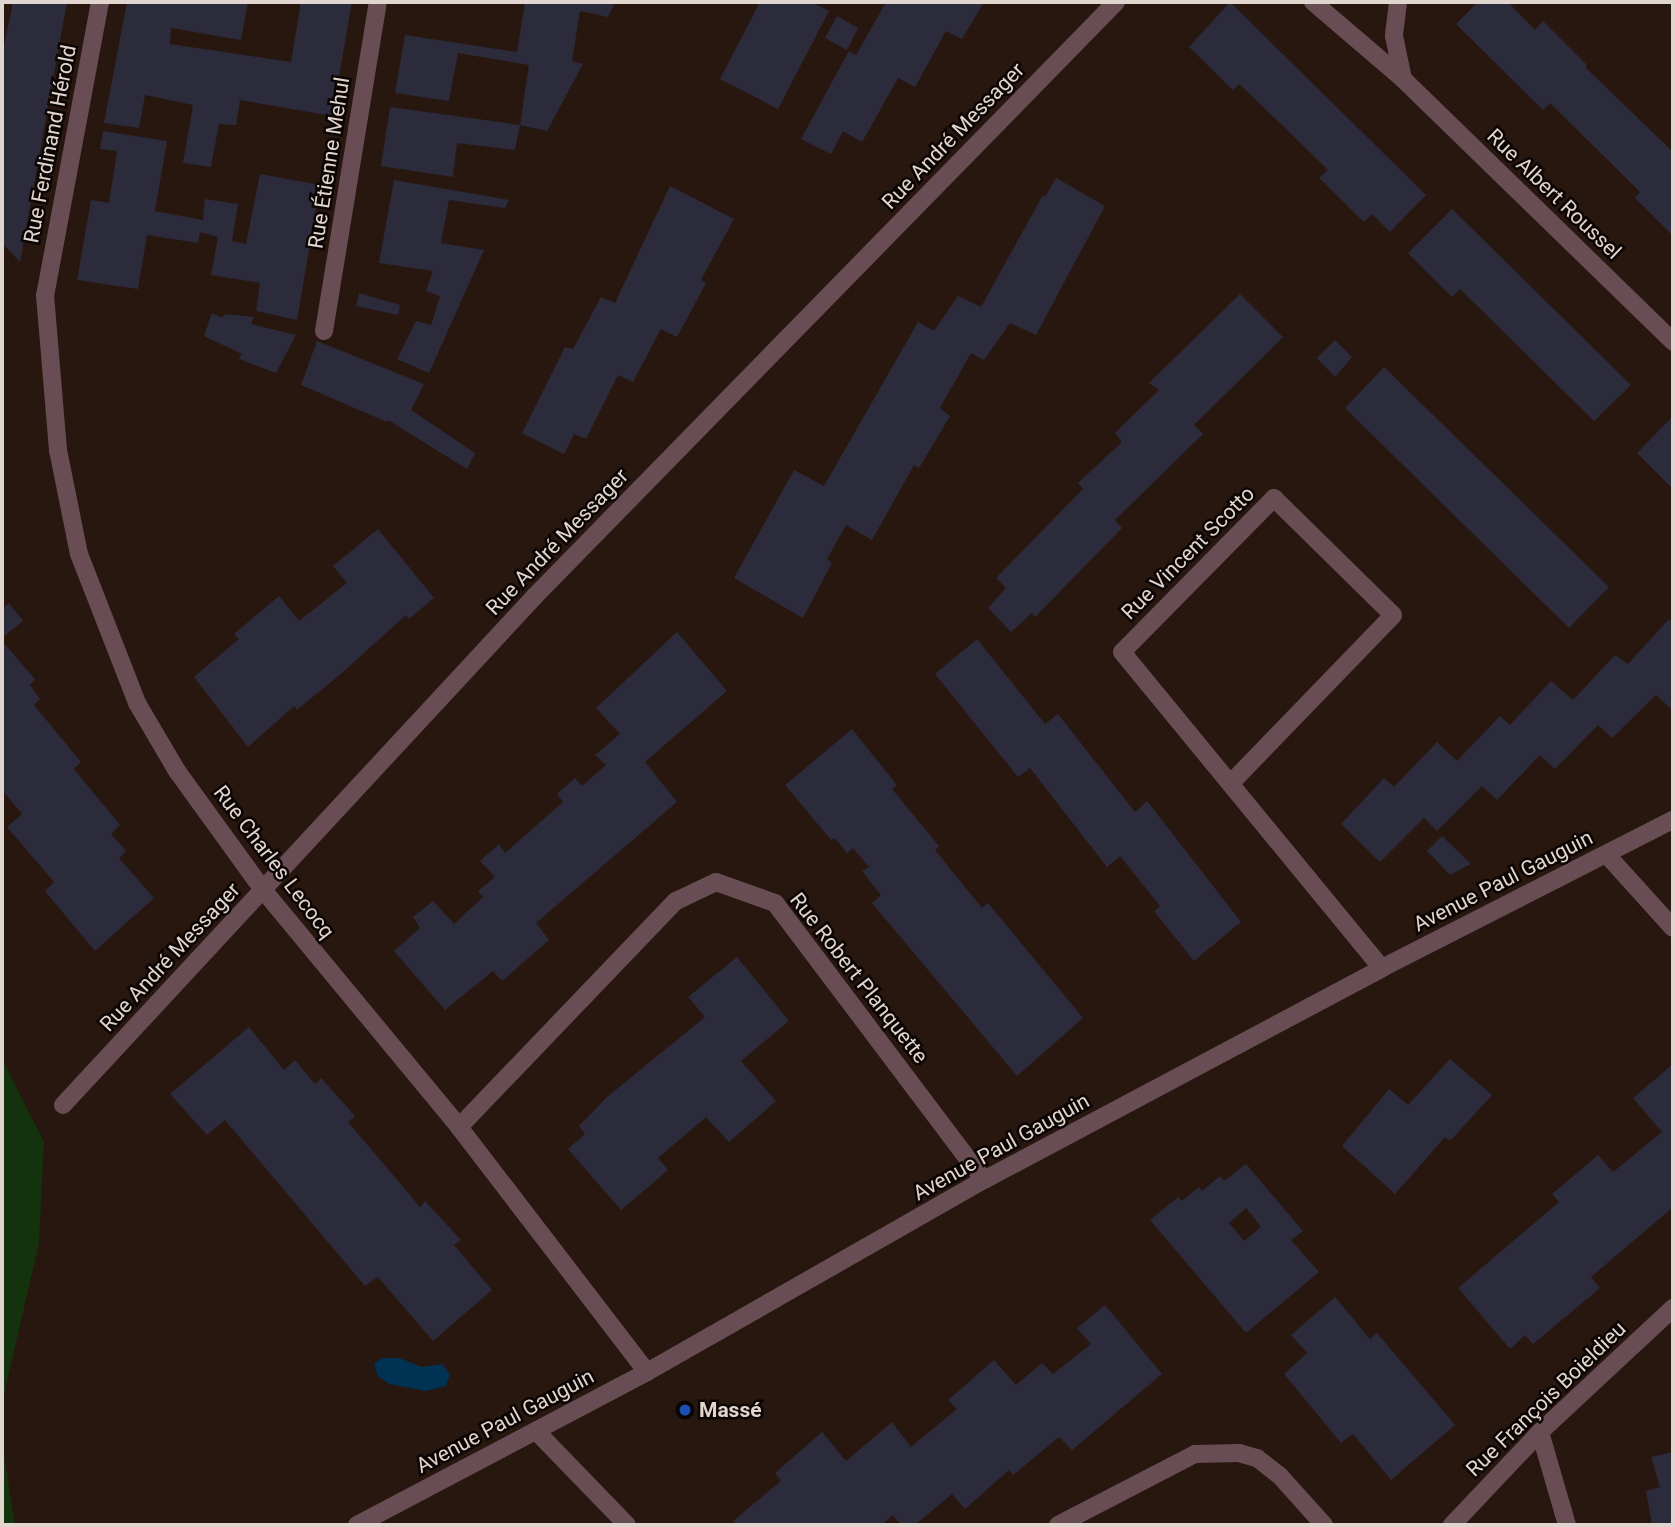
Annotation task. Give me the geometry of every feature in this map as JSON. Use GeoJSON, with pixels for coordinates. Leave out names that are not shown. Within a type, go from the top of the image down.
{"type":"FeatureCollection","features":[{"type":"Feature","properties":{"kind":"street","name":"Rue Ferdinand Hérold"},"geometry":{"type":"LineString","coordinates":[[45,295],[100,2]]}},
{"type":"Feature","properties":{"kind":"street","name":"Rue Étienne Mehul"},"geometry":{"type":"LineString","coordinates":[[324,331],[378,2]]}},
{"type":"Feature","properties":{"kind":"street"},"geometry":{"type":"LineString","coordinates":[[1096,23],[1097,2]]}},
{"type":"Feature","properties":{"kind":"street","name":"Rue André Messager"},"geometry":{"type":"LineString","coordinates":[[63,1105],[535,596],[1115,2]]}},
{"type":"Feature","properties":{"kind":"street","name":"Rue Albert Roussel"},"geometry":{"type":"LineString","coordinates":[[1313,2],[1403,79],[1673,342]]}},
{"type":"Feature","properties":{"kind":"street"},"geometry":{"type":"LineString","coordinates":[[1398,2],[1394,36],[1403,79]]}},
{"type":"Feature","properties":{"kind":"street","name":"Rue Charles Lecocq"},"geometry":{"type":"LineString","coordinates":[[45,295],[58,450],[79,554],[137,703],[177,771],[264,891],[459,1127],[647,1372]]}},
{"type":"Feature","properties":{"kind":"street","name":"Rue Vincent Scotto"},"geometry":{"type":"LineString","coordinates":[[1231,783],[1393,615],[1274,498],[1122,652],[1382,968]]}},
{"type":"Feature","properties":{"kind":"street","name":"Avenue Paul Gauguin"},"geometry":{"type":"LineString","coordinates":[[357,1525],[647,1372],[984,1181],[1382,968],[1673,820]]}},
{"type":"Feature","properties":{"kind":"street"},"geometry":{"type":"LineString","coordinates":[[1607,855],[1673,928]]}},
{"type":"Feature","properties":{"kind":"street","name":"Rue Robert Planquette"},"geometry":{"type":"LineString","coordinates":[[459,1127],[676,901],[716,882],[775,903],[984,1181]]}},
{"type":"Feature","properties":{"kind":"street","name":"Rue François Boieldieu"},"geometry":{"type":"LineString","coordinates":[[1452,1525],[1540,1432],[1673,1308]]}},
{"type":"Feature","properties":{"kind":"street"},"geometry":{"type":"LineString","coordinates":[[537,1432],[626,1525]]}},
{"type":"Feature","properties":{"kind":"street"},"geometry":{"type":"LineString","coordinates":[[1540,1432],[1567,1525]]}},
{"type":"Feature","properties":{"kind":"street"},"geometry":{"type":"LineString","coordinates":[[1058,1525],[1195,1454],[1239,1452],[1257,1458],[1280,1476],[1325,1525]]}},
{"type":"Feature","properties":{"kind":"green space"},"geometry":{"type":"Polygon","coordinates":[[[2,1059],[44,1142],[39,1243],[4,1394],[3,1449],[15,1525],[2,1525],[2,1059]]]}},
{"type":"Feature","properties":{"kind":"water"},"geometry":{"type":"Polygon","coordinates":[[[382,1358],[399,1358],[422,1367],[442,1364],[450,1374],[446,1386],[426,1391],[389,1384],[378,1376],[374,1364],[382,1358]]]}},
{"type":"Feature","properties":{"kind":"building"},"geometry":{"type":"Polygon","coordinates":[[[13,2],[67,2],[20,262],[2,243],[2,56],[13,2]]]}},
{"type":"Feature","properties":{"kind":"building"},"geometry":{"type":"Polygon","coordinates":[[[127,2],[248,2],[241,40],[171,28],[170,44],[291,62],[301,2],[352,2],[332,116],[240,100],[236,125],[219,124],[211,167],[183,163],[193,105],[145,95],[139,128],[104,123],[127,2]]]}},
{"type":"Feature","properties":{"kind":"building"},"geometry":{"type":"Polygon","coordinates":[[[525,2],[615,2],[608,17],[580,11],[572,61],[583,64],[547,131],[520,125],[529,65],[458,53],[449,101],[395,93],[405,35],[517,52],[525,2]]]}},
{"type":"Feature","properties":{"kind":"building"},"geometry":{"type":"Polygon","coordinates":[[[760,2],[811,2],[829,11],[778,109],[720,79],[760,2]]]}},
{"type":"Feature","properties":{"kind":"building"},"geometry":{"type":"Polygon","coordinates":[[[886,2],[984,2],[962,39],[946,31],[915,87],[898,78],[862,142],[843,131],[831,154],[801,139],[849,51],[856,55],[886,2]]]}},
{"type":"Feature","properties":{"kind":"building"},"geometry":{"type":"Polygon","coordinates":[[[1230,2],[1426,195],[1390,232],[1372,214],[1364,222],[1319,178],[1328,170],[1239,84],[1233,90],[1189,47],[1230,2]]]}},
{"type":"Feature","properties":{"kind":"building"},"geometry":{"type":"Polygon","coordinates":[[[1478,2],[1508,2],[1535,30],[1543,21],[1587,65],[1585,67],[1673,152],[1673,236],[1635,198],[1640,192],[1550,103],[1543,110],[1456,24],[1478,2]]]}},
{"type":"Feature","properties":{"kind":"building"},"geometry":{"type":"Polygon","coordinates":[[[837,16],[858,28],[847,50],[825,38],[837,16]]]}},
{"type":"Feature","properties":{"kind":"building"},"geometry":{"type":"Polygon","coordinates":[[[390,107],[520,125],[515,150],[457,143],[453,177],[381,166],[390,107]]]}},
{"type":"Feature","properties":{"kind":"building"},"geometry":{"type":"Polygon","coordinates":[[[103,131],[167,141],[155,211],[203,220],[205,199],[238,204],[232,241],[246,244],[260,174],[320,185],[297,320],[256,311],[260,283],[211,275],[218,237],[200,232],[198,243],[147,235],[138,289],[77,280],[91,200],[109,203],[117,151],[100,149],[103,131]]]}},
{"type":"Feature","properties":{"kind":"building"},"geometry":{"type":"Polygon","coordinates":[[[1056,178],[1105,206],[1036,335],[1010,323],[984,360],[971,353],[940,408],[950,416],[919,468],[914,465],[872,540],[846,525],[827,559],[832,563],[803,618],[734,578],[794,470],[824,486],[918,322],[934,331],[958,296],[981,307],[1043,195],[1045,197],[1056,178]]]}},
{"type":"Feature","properties":{"kind":"building"},"geometry":{"type":"Polygon","coordinates":[[[394,180],[509,200],[505,208],[449,200],[441,243],[484,250],[429,373],[397,359],[416,321],[431,325],[440,296],[426,291],[433,271],[379,263],[394,180]]]}},
{"type":"Feature","properties":{"kind":"building"},"geometry":{"type":"Polygon","coordinates":[[[670,186],[734,219],[701,280],[706,283],[677,337],[661,329],[633,382],[618,375],[586,439],[574,434],[564,454],[522,433],[565,347],[573,349],[601,297],[615,303],[670,186]]]}},
{"type":"Feature","properties":{"kind":"building"},"geometry":{"type":"Polygon","coordinates":[[[1452,209],[1631,385],[1594,421],[1460,289],[1452,297],[1408,253],[1452,209]]]}},
{"type":"Feature","properties":{"kind":"building"},"geometry":{"type":"Polygon","coordinates":[[[359,293],[400,305],[398,315],[356,306],[359,293]]]}},
{"type":"Feature","properties":{"kind":"building"},"geometry":{"type":"Polygon","coordinates":[[[1240,294],[1283,337],[1194,425],[1203,434],[1115,520],[1122,528],[1035,617],[1032,613],[1011,632],[988,608],[1006,588],[996,578],[1083,489],[1078,483],[1122,442],[1115,433],[1159,390],[1149,383],[1240,294]]]}},
{"type":"Feature","properties":{"kind":"building"},"geometry":{"type":"Polygon","coordinates":[[[212,313],[222,318],[224,314],[254,317],[251,324],[296,335],[276,373],[239,359],[242,354],[204,336],[212,313]]]}},
{"type":"Feature","properties":{"kind":"building"},"geometry":{"type":"Polygon","coordinates":[[[1335,340],[1352,357],[1335,377],[1317,358],[1335,340]]]}},
{"type":"Feature","properties":{"kind":"building"},"geometry":{"type":"Polygon","coordinates":[[[317,341],[424,384],[411,410],[475,453],[467,469],[388,420],[387,422],[301,385],[317,341]]]}},
{"type":"Feature","properties":{"kind":"building"},"geometry":{"type":"Polygon","coordinates":[[[1384,367],[1609,587],[1569,628],[1345,408],[1384,367]]]}},
{"type":"Feature","properties":{"kind":"building"},"geometry":{"type":"Polygon","coordinates":[[[1672,417],[1673,419],[1673,489],[1637,453],[1672,417]]]}},
{"type":"Feature","properties":{"kind":"building"},"geometry":{"type":"Polygon","coordinates":[[[378,529],[434,598],[409,619],[406,615],[343,672],[297,710],[294,706],[248,747],[194,677],[239,639],[234,634],[279,596],[299,621],[347,583],[333,566],[378,529]]]}},
{"type":"Feature","properties":{"kind":"building"},"geometry":{"type":"Polygon","coordinates":[[[9,603],[23,621],[2,638],[2,609],[9,603]]]}},
{"type":"Feature","properties":{"kind":"building"},"geometry":{"type":"Polygon","coordinates":[[[1669,619],[1673,623],[1671,709],[1656,695],[1612,738],[1598,725],[1555,769],[1540,755],[1497,800],[1482,786],[1437,831],[1424,818],[1380,862],[1341,824],[1384,778],[1394,787],[1437,742],[1457,761],[1500,716],[1510,725],[1551,681],[1573,700],[1615,655],[1628,664],[1669,619]]]}},
{"type":"Feature","properties":{"kind":"building"},"geometry":{"type":"Polygon","coordinates":[[[677,632],[727,691],[645,762],[677,802],[536,923],[549,940],[502,981],[493,971],[445,1010],[394,951],[420,928],[413,917],[433,901],[454,924],[483,897],[478,891],[495,877],[480,861],[499,844],[505,853],[563,802],[557,794],[575,778],[582,786],[606,765],[595,755],[620,734],[596,708],[677,632]]]}},
{"type":"Feature","properties":{"kind":"building"},"geometry":{"type":"Polygon","coordinates":[[[977,639],[1045,724],[1058,714],[1135,812],[1147,801],[1241,922],[1194,961],[1154,911],[1160,906],[1120,856],[1107,867],[1030,768],[1018,777],[935,674],[977,639]]]}},
{"type":"Feature","properties":{"kind":"building"},"geometry":{"type":"Polygon","coordinates":[[[2,641],[35,679],[30,685],[40,699],[34,705],[81,762],[74,769],[120,825],[111,834],[126,851],[119,858],[154,898],[95,951],[45,891],[54,882],[7,827],[22,814],[2,790],[2,641]]]}},
{"type":"Feature","properties":{"kind":"building"},"geometry":{"type":"Polygon","coordinates":[[[852,729],[897,785],[892,789],[939,846],[935,850],[982,908],[988,903],[1083,1018],[1017,1076],[872,903],[881,895],[862,871],[869,867],[853,848],[847,853],[835,838],[831,840],[785,785],[852,729]]]}},
{"type":"Feature","properties":{"kind":"building"},"geometry":{"type":"Polygon","coordinates":[[[1442,836],[1471,864],[1450,875],[1427,851],[1442,836]]]}},
{"type":"Feature","properties":{"kind":"building"},"geometry":{"type":"Polygon","coordinates":[[[737,957],[789,1021],[741,1061],[776,1101],[729,1142],[706,1117],[658,1158],[668,1170],[621,1210],[568,1149],[585,1134],[579,1126],[607,1097],[705,1017],[688,997],[737,957]]]}},
{"type":"Feature","properties":{"kind":"building"},"geometry":{"type":"Polygon","coordinates":[[[249,1027],[284,1070],[295,1060],[315,1084],[321,1078],[355,1116],[348,1122],[420,1207],[425,1201],[461,1240],[454,1245],[492,1290],[433,1341],[378,1277],[365,1286],[225,1120],[207,1135],[170,1094],[249,1027]]]}},
{"type":"Feature","properties":{"kind":"building"},"geometry":{"type":"Polygon","coordinates":[[[1450,1059],[1492,1095],[1450,1141],[1445,1137],[1395,1194],[1342,1146],[1389,1089],[1408,1105],[1450,1059]]]}},
{"type":"Feature","properties":{"kind":"building"},"geometry":{"type":"Polygon","coordinates":[[[1673,1064],[1673,1207],[1591,1277],[1600,1288],[1533,1344],[1525,1335],[1510,1349],[1458,1288],[1559,1202],[1552,1194],[1598,1155],[1613,1172],[1662,1132],[1633,1098],[1673,1064]]]}},
{"type":"Feature","properties":{"kind":"building"},"geometry":{"type":"Polygon","coordinates":[[[1246,1164],[1303,1231],[1291,1240],[1319,1272],[1246,1333],[1150,1220],[1178,1197],[1182,1201],[1199,1187],[1202,1191],[1220,1176],[1224,1181],[1246,1164]],[[1246,1208],[1229,1223],[1244,1241],[1261,1227],[1246,1208]]]}},
{"type":"Feature","properties":{"kind":"building"},"geometry":{"type":"Polygon","coordinates":[[[1335,1297],[1370,1339],[1377,1333],[1455,1425],[1391,1480],[1353,1434],[1341,1443],[1284,1374],[1307,1353],[1291,1335],[1335,1297]]]}},
{"type":"Feature","properties":{"kind":"building"},"geometry":{"type":"Polygon","coordinates":[[[1105,1305],[1162,1374],[1072,1450],[1059,1437],[1013,1475],[1009,1470],[965,1509],[952,1494],[915,1525],[901,1525],[893,1515],[881,1525],[737,1525],[733,1521],[781,1481],[775,1473],[822,1432],[846,1461],[892,1422],[911,1447],[957,1409],[948,1400],[994,1360],[1016,1385],[1042,1363],[1053,1374],[1091,1344],[1077,1328],[1105,1305]]]}},
{"type":"Feature","properties":{"kind":"building"},"geometry":{"type":"Polygon","coordinates":[[[1673,1452],[1673,1525],[1652,1525],[1646,1491],[1660,1487],[1651,1457],[1673,1452]]]}},
{"type":"Feature","properties":{"kind":"place","name":"Massé"},"geometry":{"type":"Point","coordinates":[685,1410]}}]}
